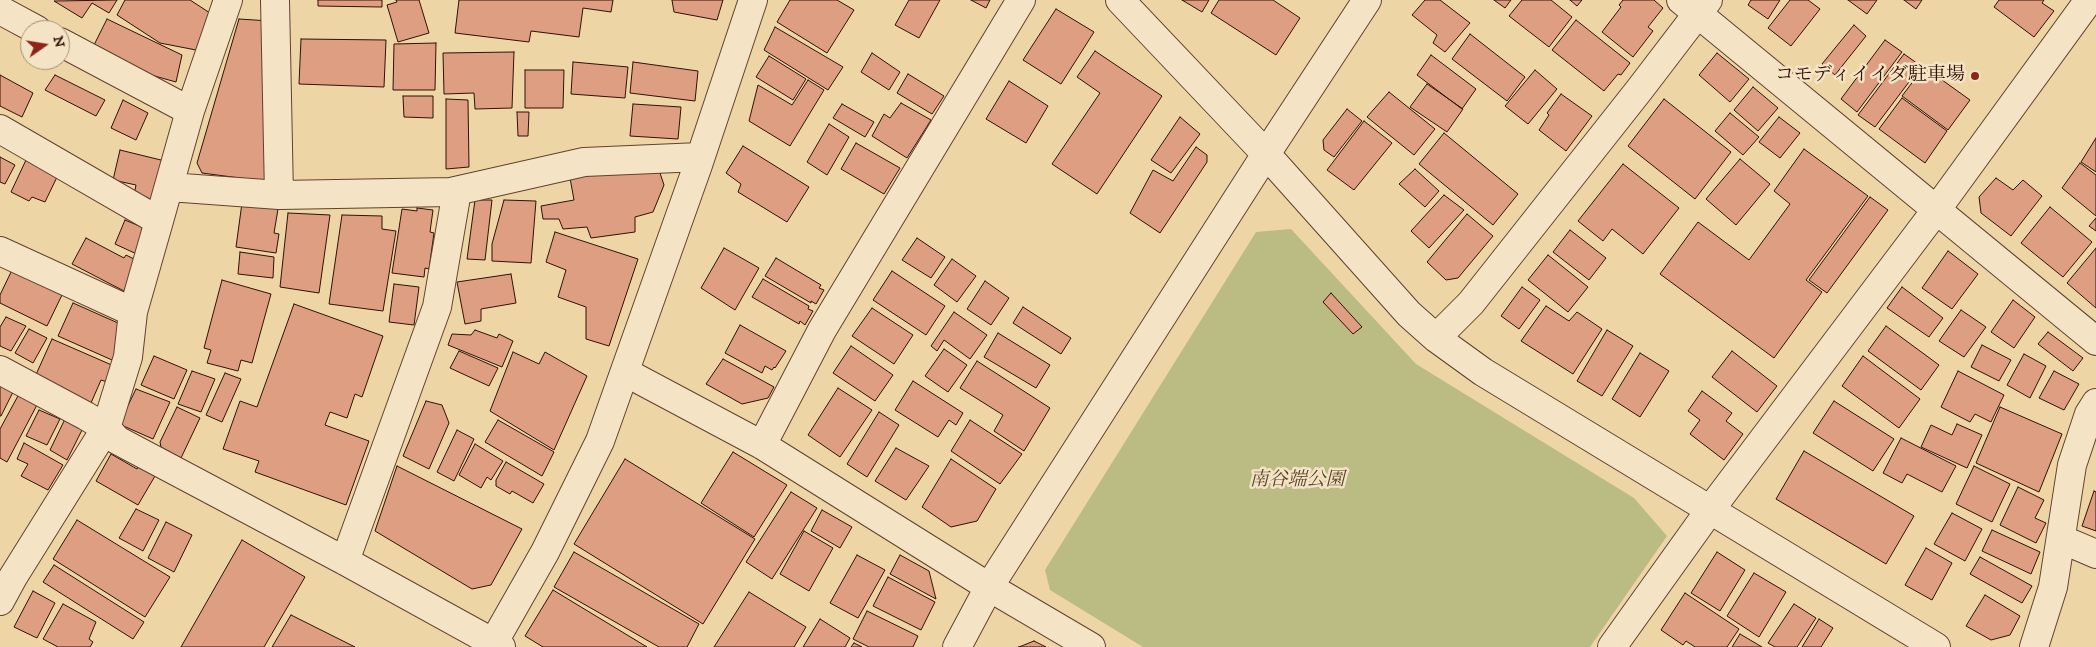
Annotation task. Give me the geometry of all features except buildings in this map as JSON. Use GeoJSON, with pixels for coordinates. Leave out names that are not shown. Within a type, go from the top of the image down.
{"type":"FeatureCollection","features":[{"type":"Feature","properties":{"kind":"street"},"geometry":{"type":"LineString","coordinates":[[0,601],[6,573],[106,428],[128,356],[133,312],[190,111],[228,0]]}},
{"type":"Feature","properties":{"kind":"street"},"geometry":{"type":"LineString","coordinates":[[274,0],[279,195]]}},
{"type":"Feature","properties":{"kind":"street"},"geometry":{"type":"LineString","coordinates":[[0,370],[86,416],[106,428],[117,440],[345,561],[495,646],[600,441],[753,0]]}},
{"type":"Feature","properties":{"kind":"street"},"geometry":{"type":"LineString","coordinates":[[762,445],[822,330],[1021,0]]}},
{"type":"Feature","properties":{"kind":"street"},"geometry":{"type":"LineString","coordinates":[[1120,0],[1266,154],[1409,314],[1436,338],[1483,372],[1936,647]]}},
{"type":"Feature","properties":{"kind":"street"},"geometry":{"type":"LineString","coordinates":[[957,647],[989,587],[1266,154],[1367,0]]}},
{"type":"Feature","properties":{"kind":"street"},"geometry":{"type":"LineString","coordinates":[[1612,647],[1710,510],[1937,209],[2081,3]]}},
{"type":"Feature","properties":{"kind":"street"},"geometry":{"type":"LineString","coordinates":[[1436,338],[1471,303],[1696,5],[1937,209],[2096,340]]}},
{"type":"Feature","properties":{"kind":"street"},"geometry":{"type":"LineString","coordinates":[[0,10],[20,21]]}},
{"type":"Feature","properties":{"kind":"street"},"geometry":{"type":"LineString","coordinates":[[70,47],[190,111]]}},
{"type":"Feature","properties":{"kind":"street"},"geometry":{"type":"LineString","coordinates":[[0,129],[159,221]]}},
{"type":"Feature","properties":{"kind":"street"},"geometry":{"type":"LineString","coordinates":[[169,187],[279,195],[457,191],[584,162],[700,157]]}},
{"type":"Feature","properties":{"kind":"street"},"geometry":{"type":"LineString","coordinates":[[345,561],[437,307],[457,191]]}},
{"type":"Feature","properties":{"kind":"street"},"geometry":{"type":"LineString","coordinates":[[0,251],[133,312]]}},
{"type":"Feature","properties":{"kind":"street"},"geometry":{"type":"LineString","coordinates":[[625,372],[762,445],[989,587],[1091,647]]}},
{"type":"Feature","properties":{"kind":"street"},"geometry":{"type":"LineString","coordinates":[[2034,647],[2053,587],[2072,465],[2094,411]]}},
{"type":"Feature","properties":{"kind":"street"},"geometry":{"type":"LineString","coordinates":[[2061,539],[2096,554]]}},
{"type":"Feature","properties":{"kind":"green space","name":"南谷端公園"},"geometry":{"type":"Polygon","coordinates":[[[1291,229],[1416,364],[1634,498],[1667,536],[1590,647],[1143,647],[1050,590],[1045,570],[1256,232],[1291,229]]]}},
{"type":"Feature","properties":{"kind":"place","name":"コモディイイダ駐車場"},"geometry":{"type":"Point","coordinates":[1975,76]}}]}
